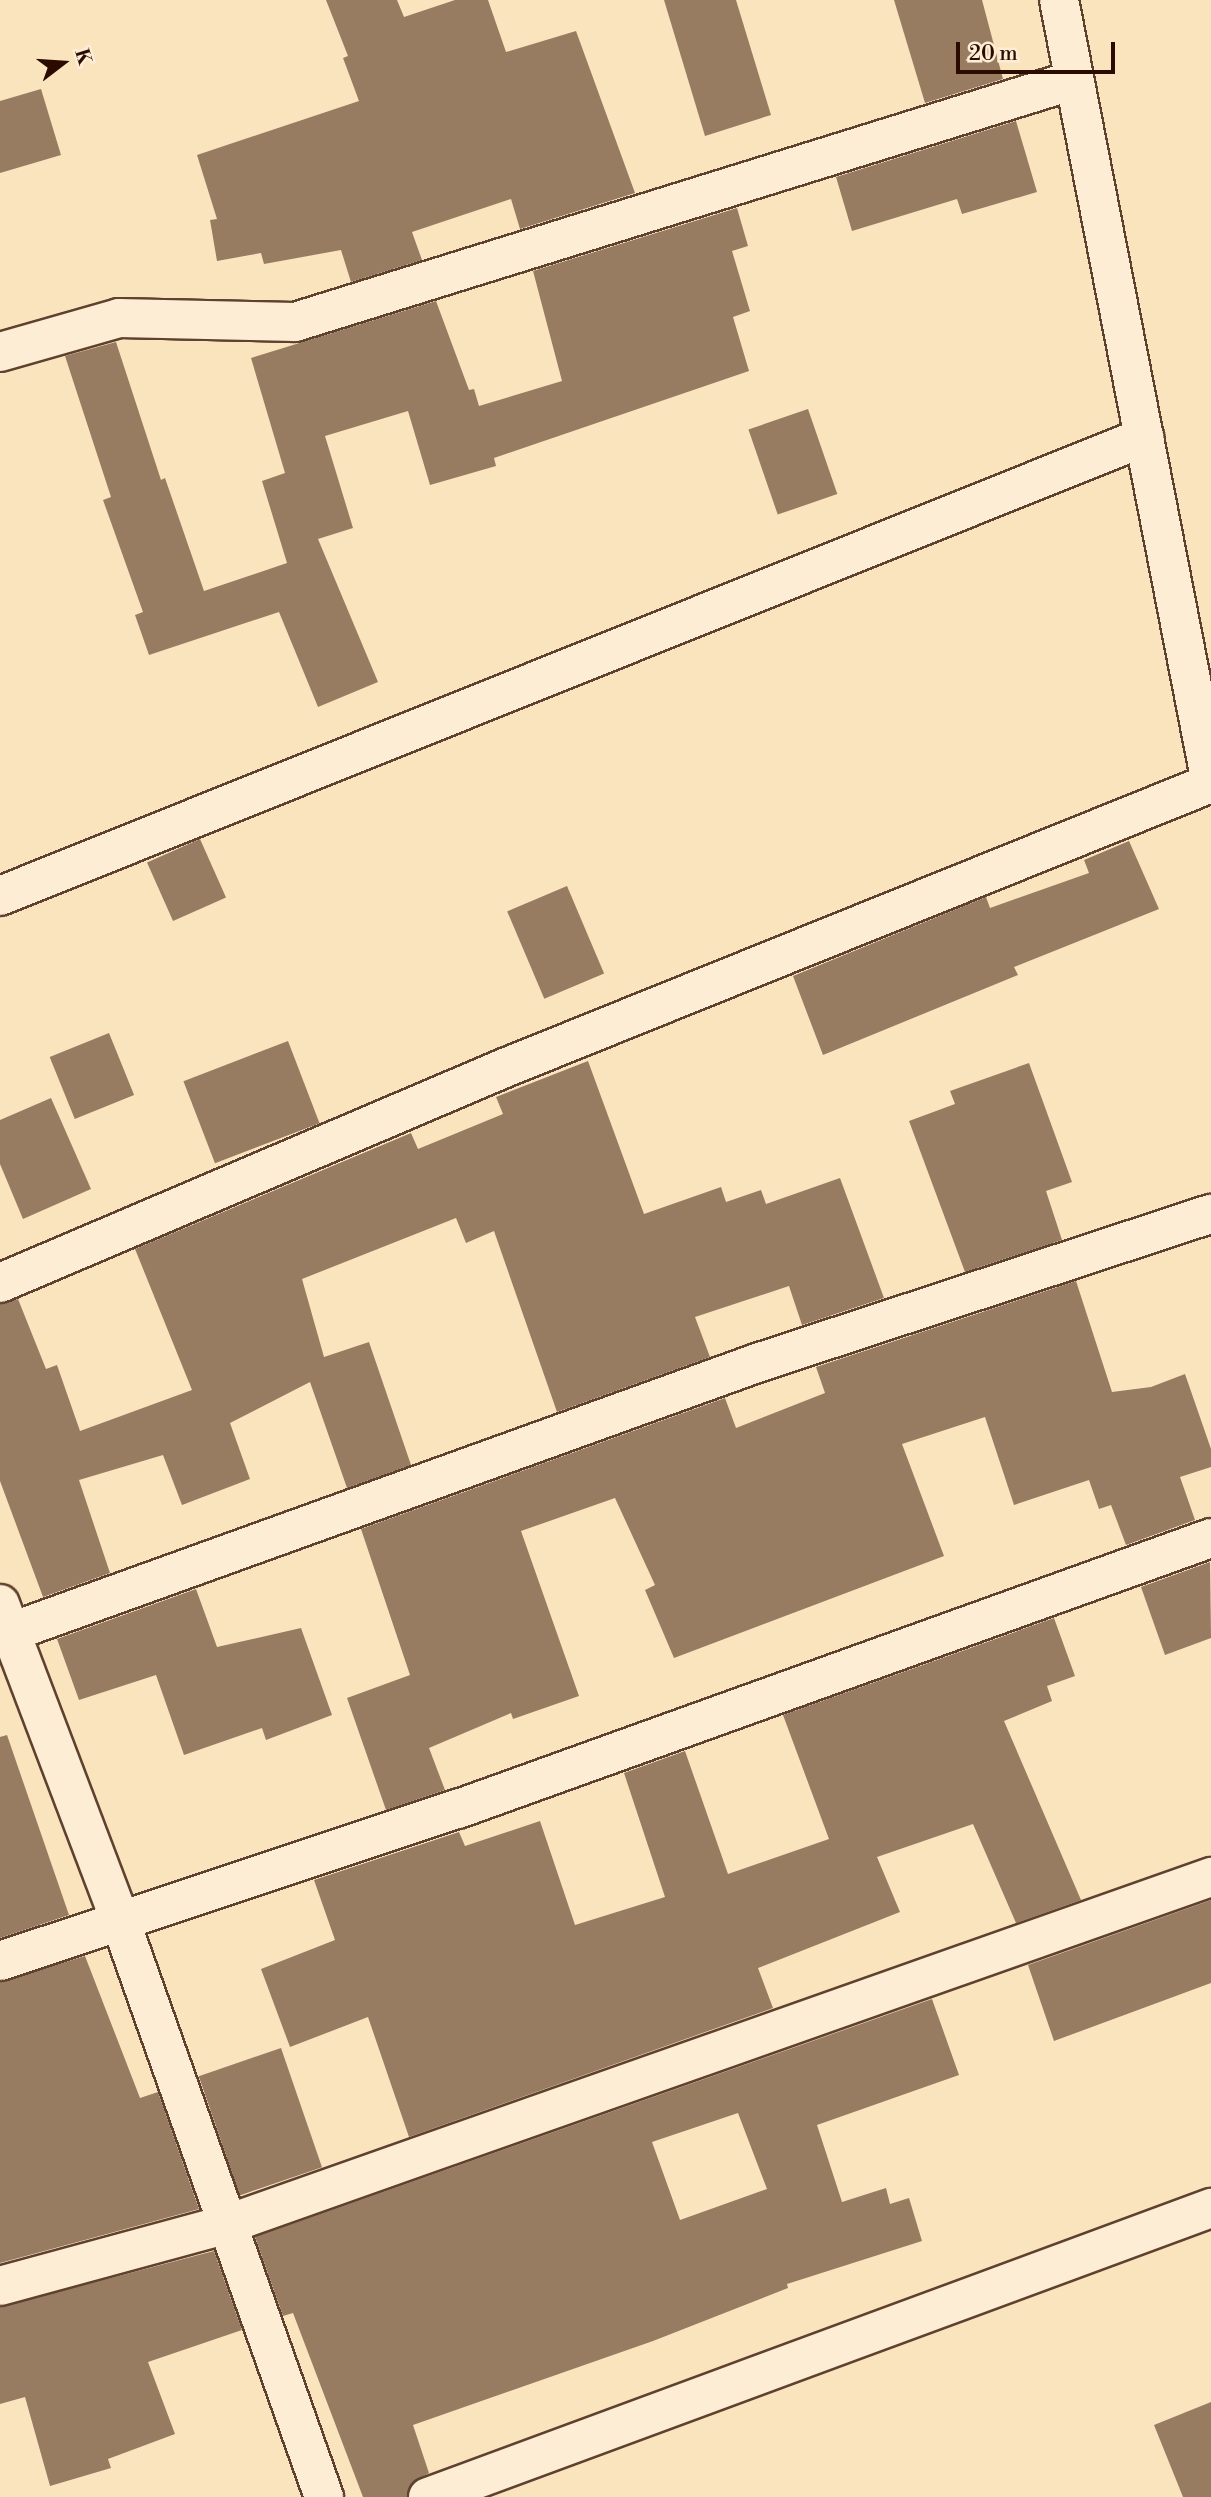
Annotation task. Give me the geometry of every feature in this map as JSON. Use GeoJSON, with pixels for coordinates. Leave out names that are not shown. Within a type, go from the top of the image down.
{"type":"FeatureCollection","features":[{"type":"Feature","properties":{"kind":"street"},"geometry":{"type":"LineString","coordinates":[[0,1283],[508,1067],[1211,783],[1059,0]]}},
{"type":"Feature","properties":{"kind":"street"},"geometry":{"type":"LineString","coordinates":[[0,352],[119,318],[295,322],[1074,80]]}},
{"type":"Feature","properties":{"kind":"street"},"geometry":{"type":"LineString","coordinates":[[0,897],[1144,437]]}},
{"type":"Feature","properties":{"kind":"street"},"geometry":{"type":"LineString","coordinates":[[324,2497],[225,2225],[120,1920],[4,1624],[757,1363],[1211,1214]]}},
{"type":"Feature","properties":{"kind":"street"},"geometry":{"type":"LineString","coordinates":[[0,1961],[458,1809],[1211,1538]]}},
{"type":"Feature","properties":{"kind":"street"},"geometry":{"type":"LineString","coordinates":[[0,2286],[225,2225],[1211,1877]]}},
{"type":"Feature","properties":{"kind":"street"},"geometry":{"type":"LineString","coordinates":[[428,2497],[1211,2208]]}},
{"type":"Feature","properties":{"kind":"building"},"geometry":{"type":"Polygon","coordinates":[[[326,0],[397,0],[404,17],[455,0],[488,0],[506,52],[576,31],[635,193],[520,229],[511,199],[412,232],[422,260],[351,282],[341,250],[264,264],[261,253],[217,261],[210,220],[217,219],[197,155],[359,101],[343,58],[348,56],[326,0]]]}},
{"type":"Feature","properties":{"kind":"building"},"geometry":{"type":"Polygon","coordinates":[[[664,0],[736,0],[771,115],[705,136],[664,0]]]}},
{"type":"Feature","properties":{"kind":"building"},"geometry":{"type":"Polygon","coordinates":[[[894,0],[982,0],[1003,79],[925,103],[894,0]]]}},
{"type":"Feature","properties":{"kind":"building"},"geometry":{"type":"Polygon","coordinates":[[[41,89],[61,155],[0,173],[0,101],[41,89]]]}},
{"type":"Feature","properties":{"kind":"building"},"geometry":{"type":"Polygon","coordinates":[[[1016,121],[1037,192],[962,214],[957,199],[852,231],[836,177],[1016,121]]]}},
{"type":"Feature","properties":{"kind":"building"},"geometry":{"type":"Polygon","coordinates":[[[737,208],[748,246],[732,251],[750,311],[733,317],[749,371],[494,458],[496,466],[430,485],[408,411],[325,436],[353,528],[318,539],[378,682],[318,707],[279,612],[149,655],[135,615],[143,612],[103,500],[111,497],[65,356],[116,342],[161,480],[165,478],[204,591],[287,563],[262,481],[285,473],[251,358],[436,301],[469,390],[474,389],[479,406],[562,381],[533,271],[737,208]]]}},
{"type":"Feature","properties":{"kind":"building"},"geometry":{"type":"Polygon","coordinates":[[[808,409],[837,494],[778,515],[748,430],[808,409]]]}},
{"type":"Feature","properties":{"kind":"building"},"geometry":{"type":"Polygon","coordinates":[[[200,839],[226,897],[173,921],[147,863],[200,839]]]}},
{"type":"Feature","properties":{"kind":"building"},"geometry":{"type":"Polygon","coordinates":[[[1129,841],[1159,909],[1014,967],[1018,975],[823,1055],[793,976],[986,897],[990,908],[1089,873],[1084,860],[1129,841]]]}},
{"type":"Feature","properties":{"kind":"building"},"geometry":{"type":"Polygon","coordinates":[[[567,886],[604,973],[544,999],[507,911],[567,886]]]}},
{"type":"Feature","properties":{"kind":"building"},"geometry":{"type":"Polygon","coordinates":[[[109,1033],[134,1095],[75,1119],[50,1057],[109,1033]]]}},
{"type":"Feature","properties":{"kind":"building"},"geometry":{"type":"Polygon","coordinates":[[[288,1041],[320,1123],[215,1163],[183,1081],[288,1041]]]}},
{"type":"Feature","properties":{"kind":"building"},"geometry":{"type":"Polygon","coordinates":[[[588,1061],[644,1214],[721,1187],[726,1202],[761,1190],[766,1204],[840,1178],[884,1298],[802,1325],[789,1286],[695,1317],[710,1357],[557,1412],[494,1231],[466,1243],[456,1218],[302,1279],[324,1357],[369,1342],[411,1465],[347,1488],[310,1382],[230,1423],[250,1479],[182,1505],[163,1455],[79,1480],[110,1573],[43,1597],[0,1481],[0,1304],[18,1299],[46,1369],[57,1365],[80,1431],[192,1390],[135,1249],[411,1133],[418,1149],[503,1114],[496,1097],[588,1061]]]}},
{"type":"Feature","properties":{"kind":"building"},"geometry":{"type":"Polygon","coordinates":[[[1029,1063],[1072,1182],[1046,1191],[1062,1240],[965,1272],[909,1121],[955,1104],[950,1091],[1029,1063]]]}},
{"type":"Feature","properties":{"kind":"building"},"geometry":{"type":"Polygon","coordinates":[[[51,1098],[91,1189],[23,1219],[0,1164],[0,1120],[51,1098]]]}},
{"type":"Feature","properties":{"kind":"building"},"geometry":{"type":"Polygon","coordinates":[[[1076,1281],[1112,1392],[1151,1387],[1185,1374],[1211,1449],[1211,1467],[1180,1477],[1195,1520],[1126,1545],[1111,1505],[1099,1509],[1089,1480],[1014,1505],[985,1417],[902,1444],[944,1556],[674,1658],[645,1590],[655,1585],[615,1498],[521,1531],[579,1696],[513,1719],[511,1713],[429,1748],[445,1790],[386,1810],[347,1698],[410,1675],[361,1529],[725,1398],[736,1428],[825,1393],[816,1367],[1076,1281]]]}},
{"type":"Feature","properties":{"kind":"building"},"geometry":{"type":"Polygon","coordinates":[[[1210,1562],[1211,1638],[1165,1655],[1141,1587],[1210,1562]]]}},
{"type":"Feature","properties":{"kind":"building"},"geometry":{"type":"Polygon","coordinates":[[[196,1589],[217,1647],[301,1628],[332,1715],[266,1740],[262,1728],[184,1755],[156,1675],[79,1700],[57,1639],[196,1589]]]}},
{"type":"Feature","properties":{"kind":"building"},"geometry":{"type":"Polygon","coordinates":[[[1054,1618],[1075,1676],[1047,1686],[1052,1701],[1004,1721],[1081,1900],[1016,1923],[973,1824],[877,1857],[900,1912],[758,1968],[773,2008],[409,2137],[368,2017],[290,2047],[261,1969],[335,1940],[314,1880],[459,1832],[465,1846],[540,1821],[575,1925],[665,1897],[624,1773],[685,1751],[728,1874],[829,1839],[783,1715],[1054,1618]]]}},
{"type":"Feature","properties":{"kind":"building"},"geometry":{"type":"Polygon","coordinates":[[[7,1735],[69,1915],[0,1938],[0,1737],[7,1735]]]}},
{"type":"Feature","properties":{"kind":"building"},"geometry":{"type":"Polygon","coordinates":[[[1211,1900],[1211,1983],[1054,2041],[1028,1965],[1211,1900]]]}},
{"type":"Feature","properties":{"kind":"building"},"geometry":{"type":"Polygon","coordinates":[[[85,1956],[140,2098],[158,2092],[199,2209],[0,2263],[0,1982],[85,1956]]]}},
{"type":"Feature","properties":{"kind":"building"},"geometry":{"type":"Polygon","coordinates":[[[932,1999],[959,2075],[817,2125],[842,2202],[886,2188],[890,2204],[909,2198],[922,2241],[787,2284],[788,2288],[653,2341],[413,2425],[429,2473],[412,2483],[407,2497],[363,2497],[293,2313],[283,2316],[255,2237],[932,1999]],[[738,2113],[652,2142],[680,2220],[767,2189],[738,2113]]]}},
{"type":"Feature","properties":{"kind":"building"},"geometry":{"type":"Polygon","coordinates":[[[281,2048],[322,2167],[240,2195],[199,2076],[281,2048]]]}},
{"type":"Feature","properties":{"kind":"building"},"geometry":{"type":"Polygon","coordinates":[[[214,2251],[242,2330],[148,2362],[175,2434],[108,2459],[111,2468],[50,2486],[25,2397],[0,2404],[0,2307],[214,2251]]]}},
{"type":"Feature","properties":{"kind":"building"},"geometry":{"type":"Polygon","coordinates":[[[1211,2402],[1211,2497],[1183,2497],[1154,2425],[1211,2402]]]}}]}
